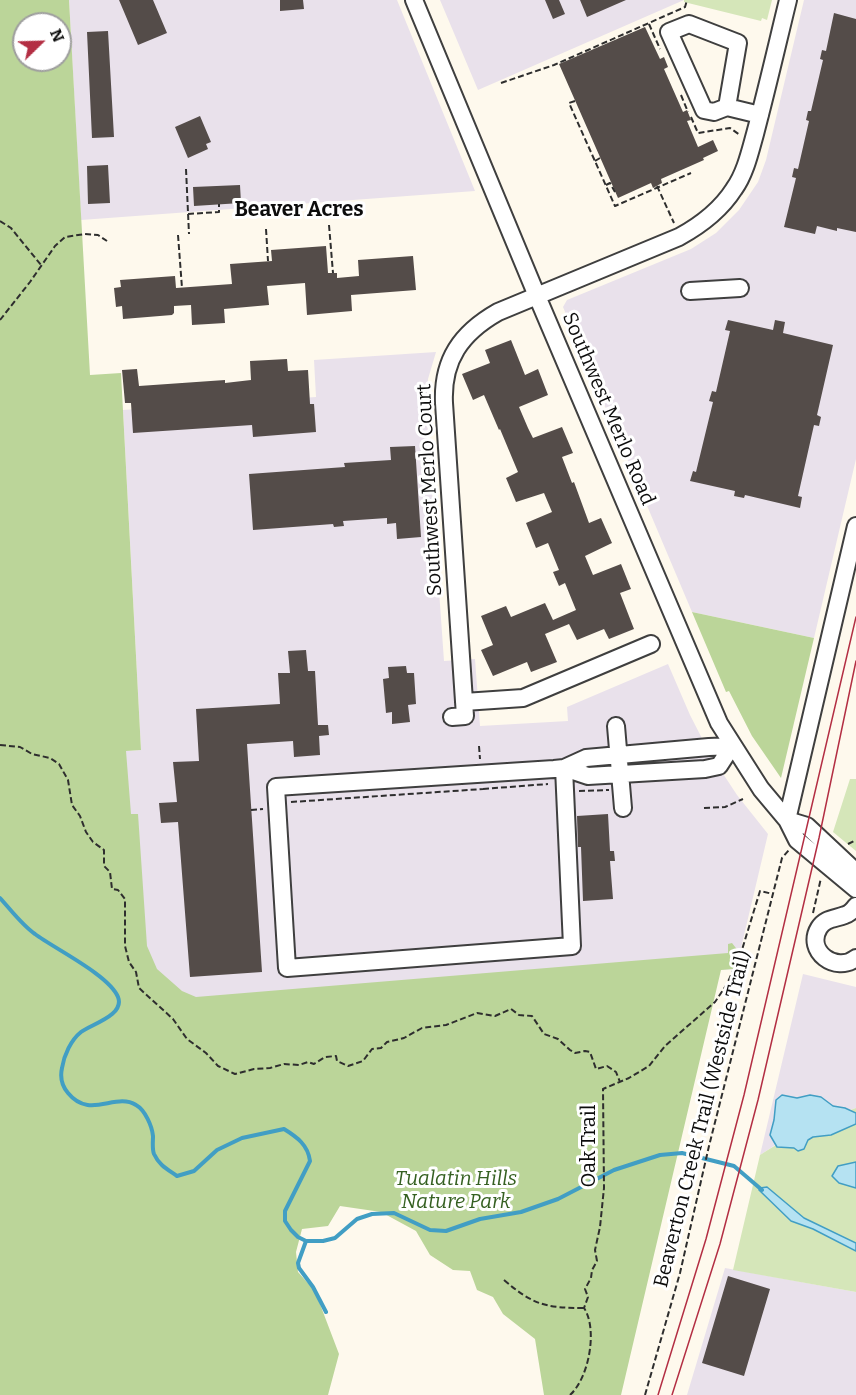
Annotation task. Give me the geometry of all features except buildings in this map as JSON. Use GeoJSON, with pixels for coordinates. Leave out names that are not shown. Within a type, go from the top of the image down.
{"type":"FeatureCollection","features":[{"type":"Feature","properties":{"kind":"street","name":"Southwest Merlo Road"},"geometry":{"type":"LineString","coordinates":[[414,0],[719,723],[761,789],[788,820],[797,840],[856,889]]}},
{"type":"Feature","properties":{"kind":"street","name":"Southwest Merlo Court"},"geometry":{"type":"LineString","coordinates":[[464,702],[443,385],[452,355],[478,325],[498,312],[679,237],[700,225],[714,213],[735,188],[751,146],[788,0]]}},
{"type":"Feature","properties":{"kind":"street"},"geometry":{"type":"LineString","coordinates":[[727,107],[738,43],[689,24],[669,32],[704,110],[714,112],[727,107],[760,115]]}},
{"type":"Feature","properties":{"kind":"street"},"geometry":{"type":"LineString","coordinates":[[690,291],[740,288]]}},
{"type":"Feature","properties":{"kind":"street"},"geometry":{"type":"LineString","coordinates":[[788,820],[856,526]]}},
{"type":"Feature","properties":{"kind":"street"},"geometry":{"type":"LineString","coordinates":[[452,717],[465,716],[464,702],[524,698],[651,644]]}},
{"type":"Feature","properties":{"kind":"street"},"geometry":{"type":"LineString","coordinates":[[616,726],[623,807]]}},
{"type":"Feature","properties":{"kind":"street"},"geometry":{"type":"LineString","coordinates":[[564,768],[573,944],[287,968],[276,786],[564,768],[586,758],[732,746]]}},
{"type":"Feature","properties":{"kind":"street"},"geometry":{"type":"LineString","coordinates":[[564,768],[588,777],[705,769],[719,766],[732,746]]}},
{"type":"Feature","properties":{"kind":"street","name":"Southwest Merlo Road"},"geometry":{"type":"LineString","coordinates":[[788,820],[807,826],[856,872]]}},
{"type":"Feature","properties":{"kind":"street"},"geometry":{"type":"LineString","coordinates":[[856,906],[846,915],[823,923],[818,930],[817,946],[825,959],[840,964],[848,963],[856,958]]}},
{"type":"Feature","properties":{"kind":"path"},"geometry":{"type":"LineString","coordinates":[[501,83],[578,55],[685,7],[687,0]]}},
{"type":"Feature","properties":{"kind":"path"},"geometry":{"type":"LineString","coordinates":[[575,101],[570,103],[615,206],[691,173]]}},
{"type":"Feature","properties":{"kind":"path"},"geometry":{"type":"LineString","coordinates":[[691,117],[698,134],[729,128],[737,132],[751,146]]}},
{"type":"Feature","properties":{"kind":"path"},"geometry":{"type":"LineString","coordinates":[[595,161],[600,159]]}},
{"type":"Feature","properties":{"kind":"path"},"geometry":{"type":"LineString","coordinates":[[186,170],[189,234]]}},
{"type":"Feature","properties":{"kind":"path"},"geometry":{"type":"LineString","coordinates":[[606,185],[610,183],[615,192]]}},
{"type":"Feature","properties":{"kind":"path"},"geometry":{"type":"LineString","coordinates":[[658,186],[674,224]]}},
{"type":"Feature","properties":{"kind":"path"},"geometry":{"type":"LineString","coordinates":[[188,214],[219,212],[219,204]]}},
{"type":"Feature","properties":{"kind":"path"},"geometry":{"type":"LineString","coordinates":[[0,221],[11,228],[41,265]]}},
{"type":"Feature","properties":{"kind":"path"},"geometry":{"type":"LineString","coordinates":[[329,225],[333,273]]}},
{"type":"Feature","properties":{"kind":"path"},"geometry":{"type":"LineString","coordinates":[[266,229],[268,261]]}},
{"type":"Feature","properties":{"kind":"path"},"geometry":{"type":"LineString","coordinates":[[0,320],[55,246],[65,237],[82,234],[98,235],[107,241]]}},
{"type":"Feature","properties":{"kind":"path"},"geometry":{"type":"LineString","coordinates":[[178,235],[182,288]]}},
{"type":"Feature","properties":{"kind":"path"},"geometry":{"type":"LineString","coordinates":[[0,745],[20,747],[32,754],[50,758],[59,764],[68,780],[72,807],[80,816],[89,837],[105,850],[104,866],[110,872],[113,890],[118,890],[123,896],[127,956],[136,972],[140,988],[173,1019],[187,1038],[229,1073],[238,1074],[284,1064],[299,1065],[308,1062],[314,1064],[325,1058],[336,1056],[337,1062],[348,1066],[363,1061],[372,1049],[381,1048],[387,1042],[404,1038],[422,1028],[446,1024],[477,1013],[495,1016],[511,1009],[519,1015],[532,1016],[544,1034],[558,1039],[575,1053],[590,1052],[596,1069],[607,1066],[616,1072],[620,1082]]}},
{"type":"Feature","properties":{"kind":"path"},"geometry":{"type":"LineString","coordinates":[[251,810],[277,807],[291,801],[483,789]]}},
{"type":"Feature","properties":{"kind":"path"},"geometry":{"type":"LineString","coordinates":[[574,792],[612,790]]}},
{"type":"Feature","properties":{"kind":"path"},"geometry":{"type":"LineString","coordinates":[[704,808],[725,807],[743,799]]}},
{"type":"Feature","properties":{"kind":"path"},"geometry":{"type":"LineString","coordinates":[[847,846],[856,840]]}},
{"type":"Feature","properties":{"kind":"path","name":"Beaverton Creek Trail (Westside Trail)"},"geometry":{"type":"LineString","coordinates":[[645,1395],[680,1273],[709,1146],[782,858],[789,850]]}},
{"type":"Feature","properties":{"kind":"path"},"geometry":{"type":"LineString","coordinates":[[818,930],[810,926],[822,873]]}},
{"type":"Feature","properties":{"kind":"path","name":"Oak Trail"},"geometry":{"type":"LineString","coordinates":[[570,1395],[577,1388],[587,1367],[590,1319],[584,1308],[588,1297],[585,1289],[597,1261],[595,1250],[600,1227],[603,1188],[603,1089],[650,1066],[665,1046],[715,1002],[727,984],[741,953],[760,891],[773,894]]}},
{"type":"Feature","properties":{"kind":"path"},"geometry":{"type":"LineString","coordinates":[[504,1280],[523,1296],[539,1305],[584,1308]]}},
{"type":"Feature","properties":{"kind":"shaded area"},"geometry":{"type":"Polygon","coordinates":[[[69,0],[397,0],[475,191],[81,220],[72,55],[72,12],[70,12],[69,0]]]}},
{"type":"Feature","properties":{"kind":"shaded area"},"geometry":{"type":"Polygon","coordinates":[[[440,0],[684,0],[478,90],[440,0]]]}},
{"type":"Feature","properties":{"kind":"shaded area"},"geometry":{"type":"Polygon","coordinates":[[[804,0],[856,0],[856,459],[814,638],[692,612],[563,307],[567,300],[691,249],[716,233],[739,210],[758,182],[766,160],[804,0]]]}},
{"type":"Feature","properties":{"kind":"shaded area"},"geometry":{"type":"Polygon","coordinates":[[[436,352],[428,379],[426,407],[444,661],[475,659],[480,726],[568,721],[567,707],[668,664],[710,754],[737,795],[768,834],[736,969],[124,1010],[110,752],[141,750],[123,410],[316,397],[314,360],[436,352]]]}},
{"type":"Feature","properties":{"kind":"shaded area"},"geometry":{"type":"Polygon","coordinates":[[[803,974],[856,987],[856,1108],[838,1114],[780,1142],[760,1155],[803,974]]]}},
{"type":"Feature","properties":{"kind":"shaded area"},"geometry":{"type":"Polygon","coordinates":[[[725,1268],[856,1292],[856,1395],[687,1395],[725,1268]]]}},
{"type":"Feature","properties":{"kind":"green space","name":"Tualatin Hills Nature Park"},"geometry":{"type":"Polygon","coordinates":[[[0,0],[69,0],[70,12],[12,12],[12,72],[72,72],[72,54],[90,375],[121,373],[141,750],[126,751],[131,814],[138,814],[147,946],[157,969],[182,991],[196,997],[728,953],[728,944],[732,943],[739,952],[733,969],[721,970],[621,1395],[544,1395],[535,1339],[503,1314],[493,1297],[477,1290],[470,1271],[453,1270],[430,1255],[416,1231],[381,1212],[340,1206],[328,1226],[302,1229],[296,1252],[298,1272],[315,1291],[339,1354],[328,1395],[0,1395],[0,0]]]}},
{"type":"Feature","properties":{"kind":"green space"},"geometry":{"type":"Polygon","coordinates":[[[684,0],[772,0],[767,20],[762,18],[761,21],[684,2],[684,0]]]}},
{"type":"Feature","properties":{"kind":"green space"},"geometry":{"type":"Polygon","coordinates":[[[692,612],[814,638],[781,778],[752,736],[729,691],[726,692],[692,612]]]}},
{"type":"Feature","properties":{"kind":"green space"},"geometry":{"type":"Polygon","coordinates":[[[850,779],[856,779],[856,851],[833,832],[850,779]]]}},
{"type":"Feature","properties":{"kind":"green space"},"geometry":{"type":"Polygon","coordinates":[[[856,1108],[856,1292],[733,1270],[760,1155],[806,1128],[856,1108]]]}},
{"type":"Feature","properties":{"kind":"water"},"geometry":{"type":"Polygon","coordinates":[[[782,1095],[797,1098],[810,1095],[821,1097],[833,1106],[856,1113],[856,1124],[831,1135],[813,1137],[808,1140],[804,1149],[798,1151],[794,1148],[777,1147],[770,1135],[776,1100],[782,1095]]]}},
{"type":"Feature","properties":{"kind":"water"},"geometry":{"type":"Polygon","coordinates":[[[856,1162],[856,1188],[839,1183],[832,1176],[838,1166],[856,1162]]]}},
{"type":"Feature","properties":{"kind":"water"},"geometry":{"type":"Polygon","coordinates":[[[767,1187],[804,1218],[856,1243],[856,1251],[813,1229],[791,1221],[759,1190],[767,1187]]]}},
{"type":"Feature","properties":{"kind":"waterway"},"geometry":{"type":"LineString","coordinates":[[0,898],[30,930],[93,971],[113,989],[118,997],[117,1009],[81,1032],[68,1048],[61,1075],[68,1093],[76,1101],[85,1104],[120,1101],[139,1107],[151,1128],[156,1158],[177,1176],[194,1171],[217,1150],[242,1138],[284,1129],[301,1142],[309,1155],[310,1161],[285,1211],[285,1221],[291,1230],[306,1241],[335,1238],[357,1219],[372,1214],[394,1213],[430,1230],[446,1231],[480,1219],[521,1212],[558,1199],[614,1170],[660,1155],[682,1153],[734,1166],[762,1190]]}},
{"type":"Feature","properties":{"kind":"waterway"},"geometry":{"type":"LineString","coordinates":[[306,1241],[298,1263],[299,1268],[313,1287],[326,1312]]}},
{"type":"Feature","properties":{"kind":"tram line"},"geometry":{"type":"LineString","coordinates":[[658,1395],[706,1239],[744,1095],[856,617]]}},
{"type":"Feature","properties":{"kind":"tram line"},"geometry":{"type":"LineString","coordinates":[[672,1395],[720,1244],[758,1100],[819,838],[856,661]]}},
{"type":"Feature","properties":{"kind":"district","name":"Beaver Acres"},"geometry":{"type":"Point","coordinates":[299,210]}}]}
